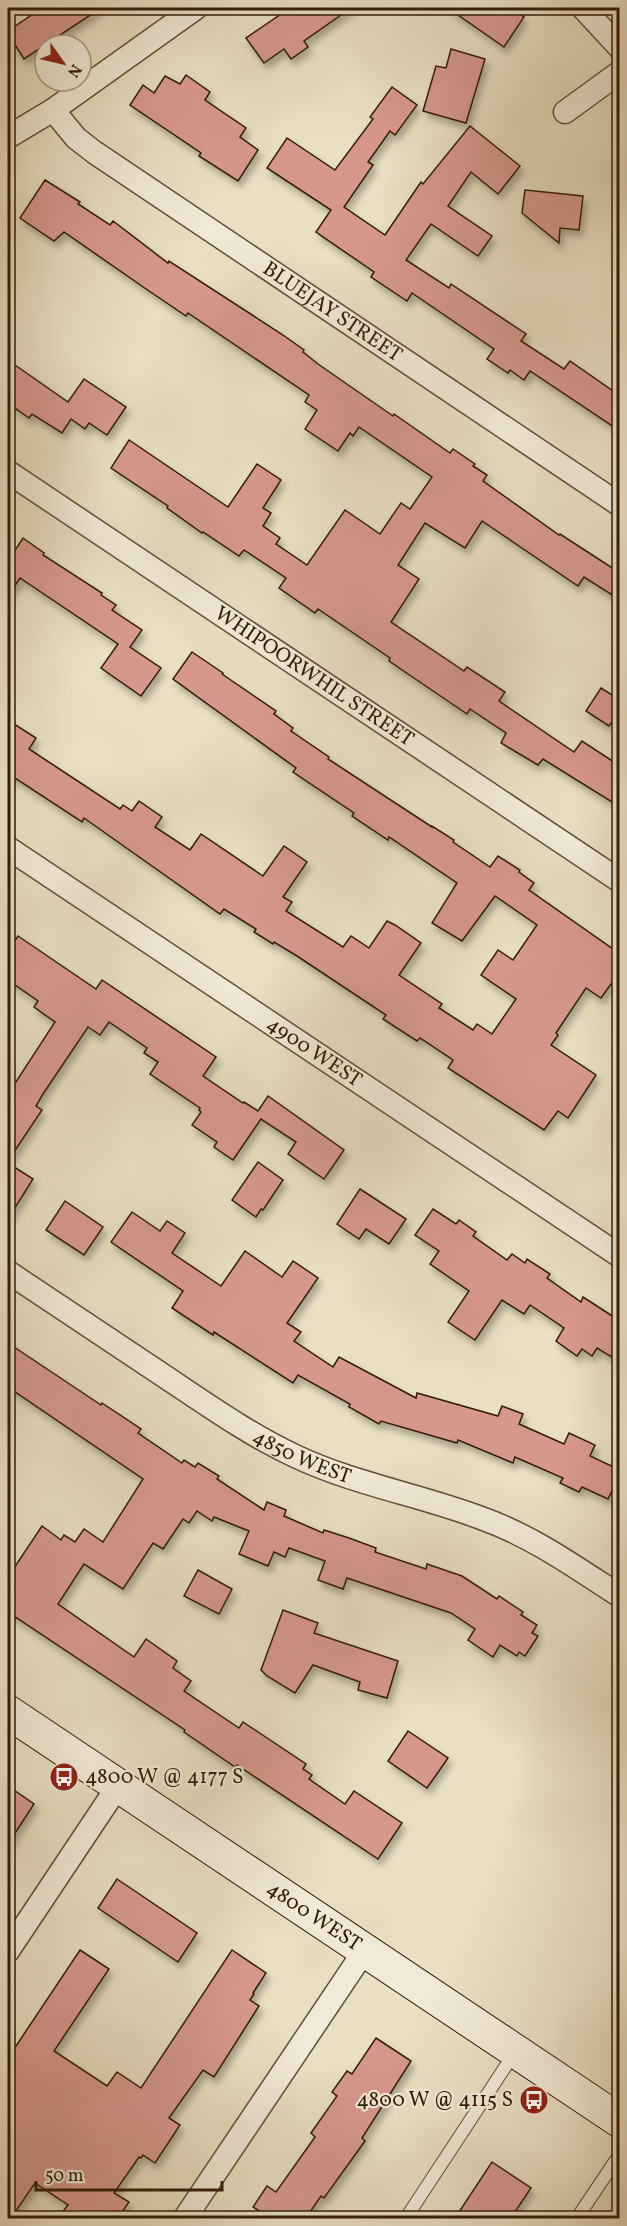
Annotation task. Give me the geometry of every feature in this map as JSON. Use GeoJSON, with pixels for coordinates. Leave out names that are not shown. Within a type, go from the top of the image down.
{"type":"FeatureCollection","features":[{"type":"Feature","properties":{"kind":"main road","name":"4800 WEST"},"geometry":{"type":"LineString","coordinates":[[8,1712],[620,2121]]}},
{"type":"Feature","properties":{"kind":"street"},"geometry":{"type":"LineString","coordinates":[[8,137],[54,110],[196,8]]}},
{"type":"Feature","properties":{"kind":"street"},"geometry":{"type":"LineString","coordinates":[[584,8],[620,48]]}},
{"type":"Feature","properties":{"kind":"street"},"geometry":{"type":"LineString","coordinates":[[565,112],[620,72]]}},
{"type":"Feature","properties":{"kind":"street","name":"BLUEJAY STREET"},"geometry":{"type":"LineString","coordinates":[[54,110],[76,138],[94,152],[620,505]]}},
{"type":"Feature","properties":{"kind":"street","name":"WHIPOORWHIL STREET"},"geometry":{"type":"LineString","coordinates":[[8,472],[620,881]]}},
{"type":"Feature","properties":{"kind":"street","name":"4900 WEST"},"geometry":{"type":"LineString","coordinates":[[8,848],[620,1256]]}},
{"type":"Feature","properties":{"kind":"street","name":"4850 WEST"},"geometry":{"type":"LineString","coordinates":[[8,1272],[231,1420],[273,1445],[296,1457],[348,1477],[409,1494],[504,1527],[551,1551],[620,1596]]}},
{"type":"Feature","properties":{"kind":"street"},"geometry":{"type":"LineString","coordinates":[[8,1951],[117,1786]]}},
{"type":"Feature","properties":{"kind":"street"},"geometry":{"type":"LineString","coordinates":[[185,2218],[365,1950]]}},
{"type":"Feature","properties":{"kind":"lane"},"geometry":{"type":"LineString","coordinates":[[405,2218],[516,2051]]}},
{"type":"Feature","properties":{"kind":"lane"},"geometry":{"type":"LineString","coordinates":[[577,2218],[620,2154]]}},
{"type":"Feature","properties":{"kind":"building"},"geometry":{"type":"Polygon","coordinates":[[[42,8],[101,8],[63,33],[33,33],[33,53],[24,59],[8,31],[42,8]]]}},
{"type":"Feature","properties":{"kind":"building"},"geometry":{"type":"Polygon","coordinates":[[[290,8],[351,8],[304,41],[308,47],[291,59],[284,49],[264,63],[246,38],[290,8]]]}},
{"type":"Feature","properties":{"kind":"building"},"geometry":{"type":"Polygon","coordinates":[[[448,8],[512,8],[524,17],[504,47],[448,8]]]}},
{"type":"Feature","properties":{"kind":"building"},"geometry":{"type":"Polygon","coordinates":[[[451,49],[485,59],[466,123],[423,111],[436,66],[446,68],[451,49]]]}},
{"type":"Feature","properties":{"kind":"building"},"geometry":{"type":"Polygon","coordinates":[[[186,75],[210,92],[205,100],[246,128],[240,137],[258,150],[238,181],[199,156],[201,153],[130,105],[143,85],[154,93],[165,76],[180,84],[186,75]]]}},
{"type":"Feature","properties":{"kind":"building"},"geometry":{"type":"Polygon","coordinates":[[[392,87],[417,105],[395,135],[390,131],[368,162],[373,165],[344,207],[385,235],[421,182],[423,184],[470,126],[520,166],[498,194],[471,172],[448,206],[492,236],[478,256],[431,224],[406,260],[449,288],[451,284],[526,334],[521,341],[564,369],[570,361],[620,396],[620,431],[530,371],[524,380],[510,370],[508,373],[487,359],[494,349],[412,293],[407,301],[371,277],[374,272],[316,232],[331,210],[267,168],[287,138],[335,170],[373,119],[370,117],[392,87]]]}},
{"type":"Feature","properties":{"kind":"building"},"geometry":{"type":"Polygon","coordinates":[[[45,180],[80,202],[78,204],[110,225],[113,221],[168,263],[169,261],[283,335],[304,350],[303,352],[318,364],[393,416],[394,414],[450,453],[453,449],[475,464],[473,466],[487,475],[483,481],[559,535],[620,573],[620,600],[584,577],[578,586],[482,521],[465,548],[425,523],[398,565],[419,579],[391,622],[464,671],[467,667],[505,692],[499,701],[574,752],[582,741],[620,766],[620,807],[543,759],[538,765],[501,743],[506,733],[470,709],[467,714],[318,609],[315,613],[279,588],[286,578],[244,550],[239,556],[202,533],[167,508],[168,506],[111,468],[129,440],[228,507],[257,464],[281,480],[263,508],[271,513],[263,526],[280,538],[276,544],[307,565],[345,510],[380,534],[401,503],[410,509],[432,477],[359,427],[353,436],[350,433],[338,451],[305,429],[317,410],[305,402],[309,395],[188,313],[186,316],[64,232],[54,241],[20,218],[45,180]]]}},
{"type":"Feature","properties":{"kind":"building"},"geometry":{"type":"Polygon","coordinates":[[[525,190],[583,196],[579,230],[560,228],[559,243],[522,213],[525,190]]]}},
{"type":"Feature","properties":{"kind":"building"},"geometry":{"type":"Polygon","coordinates":[[[15,365],[68,402],[84,379],[126,407],[107,435],[89,423],[85,429],[71,419],[62,433],[32,414],[29,418],[8,403],[8,376],[15,365]]]}},
{"type":"Feature","properties":{"kind":"building"},"geometry":{"type":"Polygon","coordinates":[[[23,538],[44,553],[43,555],[102,593],[101,595],[116,605],[112,610],[142,630],[130,647],[161,668],[141,696],[101,668],[118,644],[20,578],[8,596],[8,561],[23,538]]]}},
{"type":"Feature","properties":{"kind":"building"},"geometry":{"type":"Polygon","coordinates":[[[192,652],[276,711],[274,714],[293,728],[291,731],[329,757],[328,759],[454,840],[453,842],[490,867],[498,856],[520,870],[519,872],[534,883],[529,890],[620,954],[620,990],[611,984],[601,998],[586,988],[556,1033],[558,1035],[551,1045],[596,1075],[568,1118],[558,1111],[544,1130],[448,1068],[453,1060],[420,1038],[417,1041],[383,1019],[386,1015],[297,956],[254,932],[256,929],[224,909],[220,914],[84,818],[82,822],[12,776],[8,783],[8,720],[36,738],[29,749],[120,809],[123,805],[132,811],[139,801],[162,817],[155,827],[190,850],[201,834],[263,876],[284,846],[307,862],[283,897],[292,902],[286,911],[343,947],[351,936],[369,948],[387,921],[395,925],[421,943],[399,975],[442,1004],[439,1008],[473,1030],[477,1024],[492,1034],[516,999],[481,975],[498,950],[513,960],[537,925],[495,896],[462,941],[432,923],[457,883],[389,837],[388,840],[352,816],[354,813],[293,772],[296,768],[173,679],[192,652]]]}},
{"type":"Feature","properties":{"kind":"building"},"geometry":{"type":"Polygon","coordinates":[[[601,688],[620,700],[620,710],[609,726],[586,711],[601,688]]]}},
{"type":"Feature","properties":{"kind":"building"},"geometry":{"type":"Polygon","coordinates":[[[18,936],[96,989],[102,980],[216,1057],[203,1076],[243,1103],[258,1111],[268,1096],[344,1150],[324,1179],[288,1154],[296,1142],[261,1119],[233,1160],[214,1147],[217,1142],[192,1125],[201,1112],[200,1108],[150,1074],[158,1062],[144,1053],[147,1048],[109,1022],[100,1035],[88,1027],[43,1094],[36,1106],[42,1110],[8,1161],[8,1094],[55,1022],[34,1007],[38,1001],[8,980],[8,951],[18,936]]]}},
{"type":"Feature","properties":{"kind":"building"},"geometry":{"type":"Polygon","coordinates":[[[258,1162],[283,1180],[256,1217],[232,1200],[258,1162]]]}},
{"type":"Feature","properties":{"kind":"building"},"geometry":{"type":"Polygon","coordinates":[[[8,1163],[33,1179],[8,1219],[8,1163]]]}},
{"type":"Feature","properties":{"kind":"building"},"geometry":{"type":"Polygon","coordinates":[[[360,1189],[406,1219],[389,1244],[366,1229],[359,1239],[337,1224],[360,1189]]]}},
{"type":"Feature","properties":{"kind":"building"},"geometry":{"type":"Polygon","coordinates":[[[65,1201],[103,1227],[84,1255],[46,1230],[65,1201]]]}},
{"type":"Feature","properties":{"kind":"building"},"geometry":{"type":"Polygon","coordinates":[[[433,1209],[456,1224],[459,1220],[476,1232],[473,1236],[507,1260],[512,1254],[525,1263],[527,1259],[550,1274],[547,1278],[581,1302],[583,1297],[620,1321],[620,1362],[597,1348],[592,1356],[582,1349],[577,1356],[556,1341],[564,1328],[530,1305],[524,1314],[502,1300],[475,1340],[448,1322],[469,1291],[430,1264],[439,1251],[415,1235],[433,1209]]]}},
{"type":"Feature","properties":{"kind":"building"},"geometry":{"type":"Polygon","coordinates":[[[132,1212],[160,1231],[167,1221],[185,1233],[172,1253],[221,1286],[245,1251],[282,1277],[293,1261],[318,1278],[287,1323],[301,1332],[294,1341],[333,1367],[339,1357],[416,1398],[417,1393],[498,1416],[502,1406],[523,1414],[519,1424],[564,1444],[569,1433],[595,1445],[590,1456],[620,1470],[608,1499],[582,1487],[579,1492],[560,1483],[563,1478],[515,1457],[513,1463],[458,1440],[457,1443],[381,1421],[379,1424],[349,1407],[350,1404],[298,1375],[293,1383],[214,1332],[213,1335],[172,1308],[183,1291],[111,1242],[132,1212]]]}},
{"type":"Feature","properties":{"kind":"building"},"geometry":{"type":"Polygon","coordinates":[[[8,1343],[141,1429],[138,1433],[182,1463],[184,1460],[195,1467],[198,1463],[219,1476],[217,1479],[264,1510],[267,1502],[286,1510],[284,1516],[323,1533],[324,1530],[349,1538],[376,1548],[375,1552],[426,1569],[427,1564],[462,1576],[497,1599],[499,1596],[523,1612],[521,1615],[537,1625],[532,1633],[538,1636],[525,1656],[519,1652],[517,1656],[500,1645],[493,1657],[468,1640],[475,1629],[451,1613],[347,1578],[343,1589],[318,1580],[325,1561],[289,1548],[285,1557],[274,1552],[268,1566],[239,1554],[249,1531],[214,1517],[212,1521],[197,1511],[189,1523],[183,1519],[163,1549],[153,1543],[123,1589],[84,1564],[58,1604],[134,1657],[146,1639],[177,1661],[173,1668],[191,1681],[184,1691],[239,1728],[243,1722],[306,1764],[303,1769],[312,1775],[309,1779],[345,1804],[354,1791],[402,1823],[378,1859],[237,1765],[235,1767],[184,1732],[185,1730],[8,1612],[8,1577],[42,1526],[61,1540],[64,1535],[75,1542],[84,1529],[103,1542],[143,1479],[8,1387],[8,1343]]]}},
{"type":"Feature","properties":{"kind":"building"},"geometry":{"type":"Polygon","coordinates":[[[198,1570],[232,1589],[219,1614],[184,1596],[198,1570]]]}},
{"type":"Feature","properties":{"kind":"building"},"geometry":{"type":"Polygon","coordinates":[[[283,1610],[318,1623],[314,1633],[398,1661],[387,1698],[358,1690],[360,1682],[313,1665],[295,1693],[267,1676],[261,1670],[283,1610]]]}},
{"type":"Feature","properties":{"kind":"building"},"geometry":{"type":"Polygon","coordinates":[[[408,1731],[448,1758],[427,1788],[388,1761],[408,1731]]]}},
{"type":"Feature","properties":{"kind":"building"},"geometry":{"type":"Polygon","coordinates":[[[8,1786],[34,1804],[8,1844],[8,1786]]]}},
{"type":"Feature","properties":{"kind":"building"},"geometry":{"type":"Polygon","coordinates":[[[117,1879],[197,1933],[178,1962],[98,1908],[117,1879]]]}},
{"type":"Feature","properties":{"kind":"building"},"geometry":{"type":"Polygon","coordinates":[[[80,1950],[109,1969],[54,2051],[107,2086],[117,2072],[141,2088],[232,1950],[266,1973],[250,2000],[259,2006],[214,2077],[203,2070],[169,2118],[180,2125],[155,2163],[143,2155],[139,2157],[114,2193],[129,2202],[118,2218],[58,2218],[68,2205],[35,2183],[11,2218],[8,2218],[8,2058],[80,1950]]]}},
{"type":"Feature","properties":{"kind":"building"},"geometry":{"type":"Polygon","coordinates":[[[376,2038],[411,2061],[362,2138],[365,2141],[324,2198],[321,2196],[306,2218],[270,2218],[253,2207],[267,2186],[276,2192],[315,2137],[311,2133],[337,2096],[332,2092],[347,2071],[352,2074],[376,2038]]]}},
{"type":"Feature","properties":{"kind":"building"},"geometry":{"type":"Polygon","coordinates":[[[492,2162],[531,2188],[511,2218],[455,2218],[492,2162]]]}},
{"type":"Feature","properties":{"kind":"place","name":"4800 W @ 4177 S"},"geometry":{"type":"Point","coordinates":[64,1777]}},
{"type":"Feature","properties":{"kind":"place","name":"4800 W @ 4115 S"},"geometry":{"type":"Point","coordinates":[534,2100]}}]}
